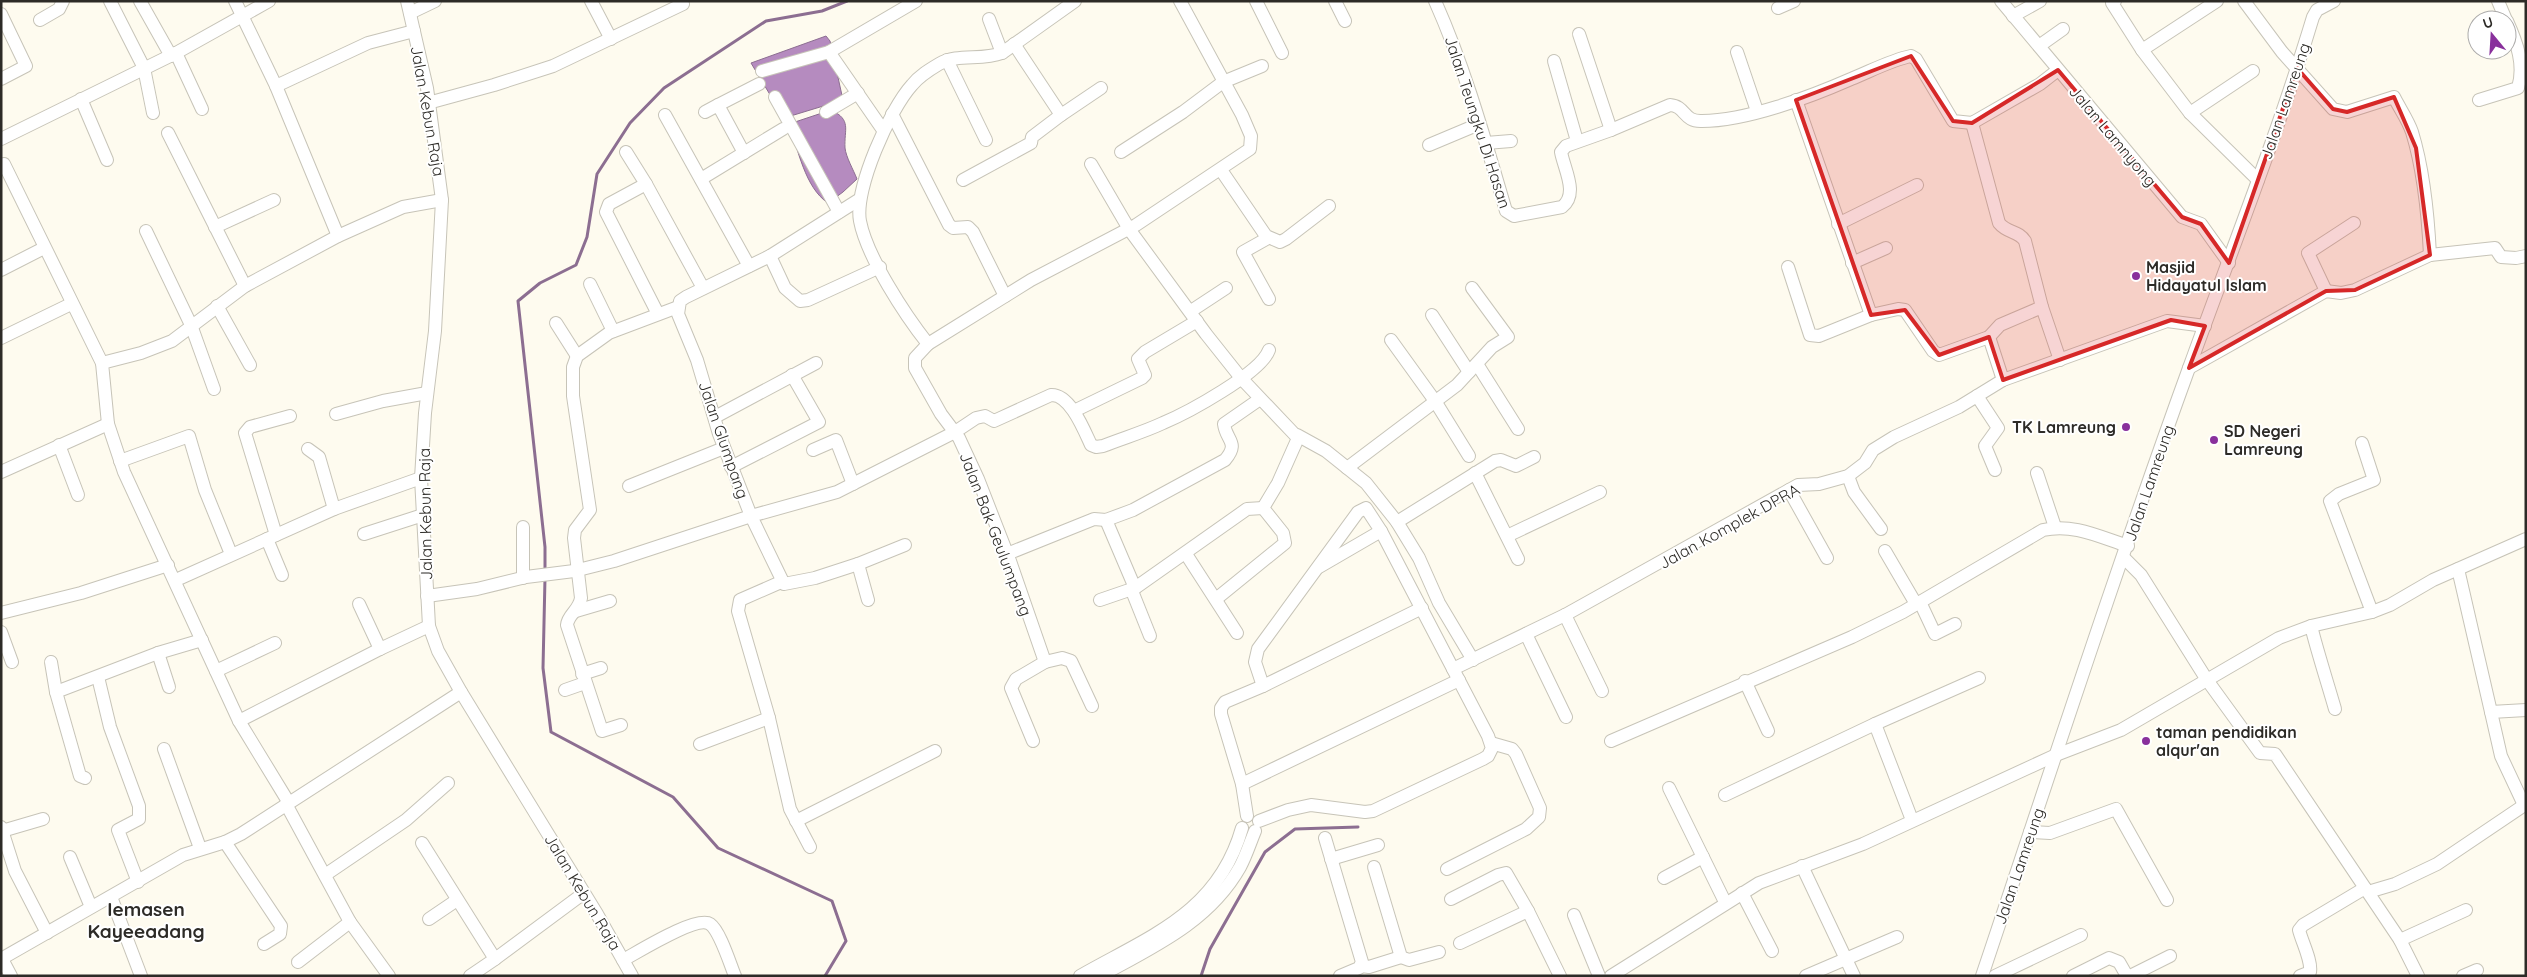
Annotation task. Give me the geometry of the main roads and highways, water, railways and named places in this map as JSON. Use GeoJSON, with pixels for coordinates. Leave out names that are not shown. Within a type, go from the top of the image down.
{"type":"FeatureCollection","features":[{"type":"Feature","properties":{"kind":"waterway"},"geometry":{"type":"LineString","coordinates":[[545,572],[545,547],[518,301],[540,283],[576,265],[587,237],[597,174],[630,123],[664,88],[766,21],[822,11],[847,1]]}},
{"type":"Feature","properties":{"kind":"waterway"},"geometry":{"type":"LineString","coordinates":[[545,578],[543,668],[551,732],[673,797],[718,848],[832,901],[846,941],[825,976]]}},
{"type":"Feature","properties":{"kind":"waterway"},"geometry":{"type":"LineString","coordinates":[[1201,976],[1210,949],[1265,852],[1295,829],[1358,827]]}},
{"type":"Feature","properties":{"kind":"place","name":"Masjid Hidayatul Islam"},"geometry":{"type":"Point","coordinates":[2136,276]}},
{"type":"Feature","properties":{"kind":"place","name":"TK Lamreung"},"geometry":{"type":"Point","coordinates":[2126,427]}},
{"type":"Feature","properties":{"kind":"place","name":"SD Negeri Lamreung"},"geometry":{"type":"Point","coordinates":[2214,440]}},
{"type":"Feature","properties":{"kind":"place","name":"taman pendidikan alqur'an"},"geometry":{"type":"Point","coordinates":[2146,741]}},
{"type":"Feature","properties":{"kind":"district","name":"Iemasen Kayeeadang"},"geometry":{"type":"Point","coordinates":[146,920]}}]}
